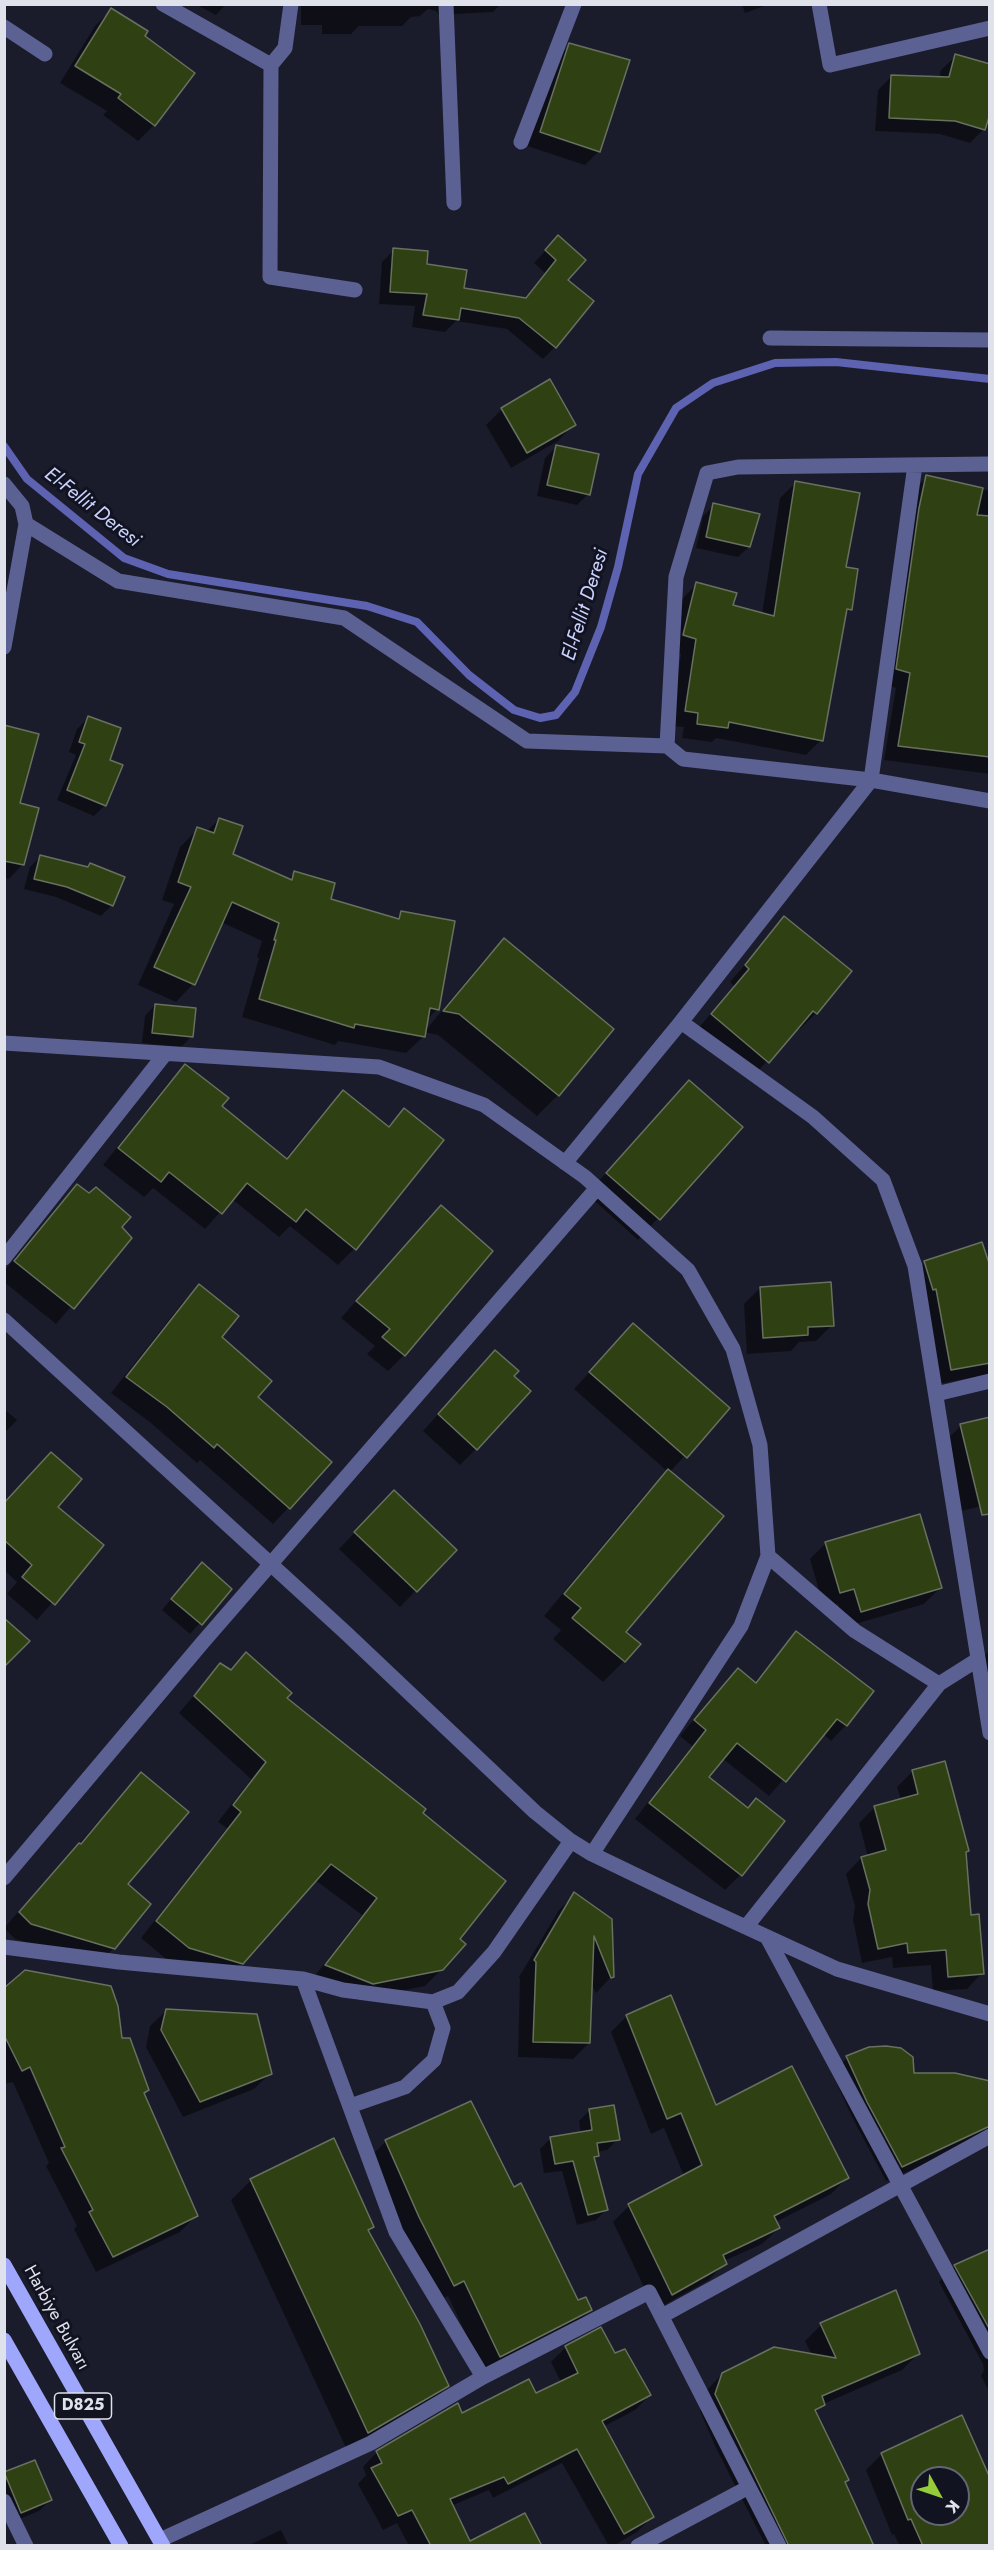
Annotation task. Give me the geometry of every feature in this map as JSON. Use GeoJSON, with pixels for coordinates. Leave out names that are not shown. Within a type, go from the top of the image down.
{"type":"FeatureCollection","features":[{"type":"Feature","properties":{"kind":"main road","name":"Harbiye Bulvarı"},"geometry":{"type":"LineString","coordinates":[[4,2265],[161,2543]]}},
{"type":"Feature","properties":{"kind":"main road","name":"D825"},"geometry":{"type":"LineString","coordinates":[[4,2340],[121,2546]]}},
{"type":"Feature","properties":{"kind":"street"},"geometry":{"type":"LineString","coordinates":[[164,4],[271,65]]}},
{"type":"Feature","properties":{"kind":"street"},"geometry":{"type":"LineString","coordinates":[[291,4],[285,48],[271,65],[270,277],[354,290]]}},
{"type":"Feature","properties":{"kind":"street"},"geometry":{"type":"LineString","coordinates":[[446,4],[454,202]]}},
{"type":"Feature","properties":{"kind":"street"},"geometry":{"type":"LineString","coordinates":[[521,142],[574,4]]}},
{"type":"Feature","properties":{"kind":"street"},"geometry":{"type":"LineString","coordinates":[[819,4],[830,64],[990,28]]}},
{"type":"Feature","properties":{"kind":"street"},"geometry":{"type":"LineString","coordinates":[[4,27],[45,54]]}},
{"type":"Feature","properties":{"kind":"street"},"geometry":{"type":"LineString","coordinates":[[770,338],[990,340]]}},
{"type":"Feature","properties":{"kind":"street"},"geometry":{"type":"LineString","coordinates":[[667,746],[676,577],[707,474],[738,466],[990,464]]}},
{"type":"Feature","properties":{"kind":"street"},"geometry":{"type":"LineString","coordinates":[[565,1163],[681,1022],[871,780],[915,465]]}},
{"type":"Feature","properties":{"kind":"street"},"geometry":{"type":"LineString","coordinates":[[4,484],[22,506],[26,524],[4,647]]}},
{"type":"Feature","properties":{"kind":"street"},"geometry":{"type":"LineString","coordinates":[[26,524],[118,581],[344,618],[527,741],[667,746],[683,759],[871,780],[990,801]]}},
{"type":"Feature","properties":{"kind":"street"},"geometry":{"type":"LineString","coordinates":[[681,1022],[813,1117],[883,1180],[915,1266],[976,1660],[990,1733]]}},
{"type":"Feature","properties":{"kind":"street"},"geometry":{"type":"LineString","coordinates":[[4,1043],[379,1067],[484,1105],[597,1188],[688,1270],[733,1349],[760,1445],[768,1556],[741,1626],[592,1854]]}},
{"type":"Feature","properties":{"kind":"street"},"geometry":{"type":"LineString","coordinates":[[4,1257],[165,1054]]}},
{"type":"Feature","properties":{"kind":"street"},"geometry":{"type":"LineString","coordinates":[[4,1878],[203,1642],[597,1188]]}},
{"type":"Feature","properties":{"kind":"street"},"geometry":{"type":"LineString","coordinates":[[4,1320],[346,1633],[535,1812],[572,1841],[592,1854],[837,1969],[990,2014]]}},
{"type":"Feature","properties":{"kind":"street"},"geometry":{"type":"LineString","coordinates":[[936,1394],[990,1381]]}},
{"type":"Feature","properties":{"kind":"street"},"geometry":{"type":"LineString","coordinates":[[768,1556],[855,1630],[939,1684]]}},
{"type":"Feature","properties":{"kind":"street"},"geometry":{"type":"LineString","coordinates":[[746,1927],[939,1684],[976,1660]]}},
{"type":"Feature","properties":{"kind":"street"},"geometry":{"type":"LineString","coordinates":[[4,1947],[119,1962],[303,1979],[344,1990],[433,2002],[458,1992],[494,1952],[572,1841]]}},
{"type":"Feature","properties":{"kind":"street"},"geometry":{"type":"LineString","coordinates":[[767,1937],[990,2352]]}},
{"type":"Feature","properties":{"kind":"street"},"geometry":{"type":"LineString","coordinates":[[303,1979],[396,2232],[483,2377]]}},
{"type":"Feature","properties":{"kind":"street"},"geometry":{"type":"LineString","coordinates":[[350,2106],[405,2086],[434,2060],[443,2028],[433,2002]]}},
{"type":"Feature","properties":{"kind":"street"},"geometry":{"type":"LineString","coordinates":[[662,2316],[990,2136]]}},
{"type":"Feature","properties":{"kind":"street"},"geometry":{"type":"LineString","coordinates":[[161,2543],[370,2443],[483,2377],[649,2292],[779,2546]]}},
{"type":"Feature","properties":{"kind":"street"},"geometry":{"type":"LineString","coordinates":[[638,2546],[749,2487]]}},
{"type":"Feature","properties":{"kind":"street"},"geometry":{"type":"LineString","coordinates":[[4,2501],[26,2546]]}},
{"type":"Feature","properties":{"kind":"building"},"geometry":{"type":"Polygon","coordinates":[[[111,8],[148,31],[145,36],[195,73],[155,126],[118,98],[121,94],[75,66],[111,8]]]}},
{"type":"Feature","properties":{"kind":"building"},"geometry":{"type":"Polygon","coordinates":[[[569,43],[630,60],[600,152],[540,132],[569,43]]]}},
{"type":"Feature","properties":{"kind":"building"},"geometry":{"type":"Polygon","coordinates":[[[955,54],[990,64],[990,114],[985,130],[955,121],[889,118],[891,75],[949,77],[955,54]]]}},
{"type":"Feature","properties":{"kind":"building"},"geometry":{"type":"Polygon","coordinates":[[[558,235],[586,260],[568,280],[594,301],[556,348],[519,318],[461,308],[459,320],[423,315],[427,294],[390,292],[393,248],[428,251],[427,264],[467,270],[464,288],[526,298],[556,260],[545,250],[558,235]]]}},
{"type":"Feature","properties":{"kind":"building"},"geometry":{"type":"Polygon","coordinates":[[[550,379],[576,425],[527,453],[501,408],[550,379]]]}},
{"type":"Feature","properties":{"kind":"building"},"geometry":{"type":"Polygon","coordinates":[[[556,445],[599,454],[590,495],[547,485],[556,445]]]}},
{"type":"Feature","properties":{"kind":"building"},"geometry":{"type":"Polygon","coordinates":[[[926,475],[983,488],[977,515],[990,516],[990,757],[898,746],[910,673],[896,669],[919,508],[926,475]]]}},
{"type":"Feature","properties":{"kind":"building"},"geometry":{"type":"Polygon","coordinates":[[[795,481],[860,493],[846,567],[858,569],[852,610],[847,609],[823,741],[729,722],[728,728],[697,724],[698,713],[685,711],[696,639],[683,635],[696,582],[737,593],[733,605],[774,616],[795,481]]]}},
{"type":"Feature","properties":{"kind":"building"},"geometry":{"type":"Polygon","coordinates":[[[713,503],[760,514],[750,547],[706,537],[713,503]]]}},
{"type":"Feature","properties":{"kind":"building"},"geometry":{"type":"Polygon","coordinates":[[[88,716],[121,728],[110,760],[123,765],[106,806],[67,790],[85,744],[79,742],[88,716]]]}},
{"type":"Feature","properties":{"kind":"building"},"geometry":{"type":"Polygon","coordinates":[[[4,725],[39,734],[20,803],[39,808],[24,865],[4,861],[4,725]]]}},
{"type":"Feature","properties":{"kind":"building"},"geometry":{"type":"Polygon","coordinates":[[[219,818],[243,826],[233,854],[292,880],[294,871],[335,883],[331,899],[399,919],[401,911],[455,921],[439,1010],[430,1008],[425,1037],[355,1024],[354,1028],[259,999],[279,923],[232,902],[195,985],[154,967],[191,887],[178,882],[197,827],[214,833],[219,818]]]}},
{"type":"Feature","properties":{"kind":"building"},"geometry":{"type":"Polygon","coordinates":[[[40,855],[88,867],[90,863],[125,877],[113,906],[67,887],[34,879],[40,855]]]}},
{"type":"Feature","properties":{"kind":"building"},"geometry":{"type":"Polygon","coordinates":[[[784,916],[852,971],[817,1014],[813,1011],[769,1063],[711,1014],[749,969],[745,965],[784,916]]]}},
{"type":"Feature","properties":{"kind":"building"},"geometry":{"type":"Polygon","coordinates":[[[504,938],[614,1029],[559,1096],[459,1014],[443,1011],[504,938]]]}},
{"type":"Feature","properties":{"kind":"building"},"geometry":{"type":"Polygon","coordinates":[[[155,1004],[196,1008],[193,1037],[152,1033],[155,1004]]]}},
{"type":"Feature","properties":{"kind":"building"},"geometry":{"type":"Polygon","coordinates":[[[185,1064],[229,1098],[222,1106],[287,1159],[343,1090],[389,1127],[404,1108],[444,1140],[356,1250],[306,1209],[296,1222],[247,1183],[222,1214],[169,1172],[161,1182],[118,1148],[185,1064]]]}},
{"type":"Feature","properties":{"kind":"building"},"geometry":{"type":"Polygon","coordinates":[[[689,1080],[743,1127],[660,1220],[606,1173],[689,1080]]]}},
{"type":"Feature","properties":{"kind":"building"},"geometry":{"type":"Polygon","coordinates":[[[77,1184],[89,1193],[96,1187],[131,1217],[122,1227],[132,1238],[74,1309],[14,1261],[77,1184]]]}},
{"type":"Feature","properties":{"kind":"building"},"geometry":{"type":"Polygon","coordinates":[[[441,1205],[493,1251],[405,1356],[382,1337],[390,1329],[356,1301],[441,1205]]]}},
{"type":"Feature","properties":{"kind":"building"},"geometry":{"type":"Polygon","coordinates":[[[982,1242],[990,1266],[990,1363],[951,1370],[936,1289],[933,1290],[924,1261],[982,1242]]]}},
{"type":"Feature","properties":{"kind":"building"},"geometry":{"type":"Polygon","coordinates":[[[831,1282],[834,1326],[808,1327],[808,1335],[763,1338],[760,1287],[831,1282]]]}},
{"type":"Feature","properties":{"kind":"building"},"geometry":{"type":"Polygon","coordinates":[[[199,1284],[239,1316],[222,1337],[272,1381],[258,1397],[332,1462],[290,1509],[217,1444],[214,1448],[167,1407],[126,1377],[199,1284]]]}},
{"type":"Feature","properties":{"kind":"building"},"geometry":{"type":"Polygon","coordinates":[[[633,1323],[730,1408],[687,1458],[589,1372],[633,1323]]]}},
{"type":"Feature","properties":{"kind":"building"},"geometry":{"type":"Polygon","coordinates":[[[495,1350],[519,1371],[514,1376],[531,1391],[477,1450],[438,1414],[495,1350]]]}},
{"type":"Feature","properties":{"kind":"building"},"geometry":{"type":"Polygon","coordinates":[[[990,1417],[990,1514],[982,1515],[960,1424],[990,1417]]]}},
{"type":"Feature","properties":{"kind":"building"},"geometry":{"type":"Polygon","coordinates":[[[51,1452],[82,1479],[58,1507],[104,1545],[55,1605],[22,1577],[32,1565],[4,1540],[4,1503],[51,1452]]]}},
{"type":"Feature","properties":{"kind":"building"},"geometry":{"type":"Polygon","coordinates":[[[668,1469],[724,1516],[626,1632],[641,1644],[625,1662],[572,1618],[581,1608],[564,1594],[668,1469]]]}},
{"type":"Feature","properties":{"kind":"building"},"geometry":{"type":"Polygon","coordinates":[[[394,1490],[457,1550],[417,1592],[354,1532],[394,1490]]]}},
{"type":"Feature","properties":{"kind":"building"},"geometry":{"type":"Polygon","coordinates":[[[920,1514],[942,1588],[861,1612],[854,1589],[840,1593],[825,1542],[920,1514]]]}},
{"type":"Feature","properties":{"kind":"building"},"geometry":{"type":"Polygon","coordinates":[[[202,1562],[232,1589],[202,1625],[171,1599],[202,1562]]]}},
{"type":"Feature","properties":{"kind":"building"},"geometry":{"type":"Polygon","coordinates":[[[4,1618],[30,1641],[4,1667],[4,1618]]]}},
{"type":"Feature","properties":{"kind":"building"},"geometry":{"type":"Polygon","coordinates":[[[796,1631],[874,1691],[847,1726],[837,1719],[786,1782],[737,1743],[709,1777],[748,1808],[756,1798],[785,1821],[742,1876],[649,1803],[706,1730],[694,1720],[738,1668],[756,1683],[796,1631]]]}},
{"type":"Feature","properties":{"kind":"building"},"geometry":{"type":"Polygon","coordinates":[[[246,1652],[292,1693],[287,1698],[426,1809],[423,1813],[506,1881],[460,1939],[466,1944],[443,1970],[373,1984],[325,1965],[377,1898],[331,1864],[243,1964],[189,1948],[156,1921],[241,1812],[233,1805],[266,1762],[194,1696],[220,1663],[231,1670],[246,1652]]]}},
{"type":"Feature","properties":{"kind":"building"},"geometry":{"type":"Polygon","coordinates":[[[945,1761],[969,1851],[966,1852],[971,1915],[979,1914],[984,1974],[948,1977],[946,1950],[908,1953],[907,1943],[878,1949],[868,1904],[870,1890],[861,1857],[886,1850],[874,1806],[918,1794],[912,1770],[945,1761]]]}},
{"type":"Feature","properties":{"kind":"building"},"geometry":{"type":"Polygon","coordinates":[[[141,1772],[189,1812],[128,1884],[151,1904],[115,1949],[31,1924],[19,1912],[79,1843],[81,1844],[141,1772]]]}},
{"type":"Feature","properties":{"kind":"building"},"geometry":{"type":"Polygon","coordinates":[[[574,1892],[612,1919],[614,1977],[611,1978],[594,1936],[590,2043],[533,2042],[536,1962],[534,1960],[574,1892]]]}},
{"type":"Feature","properties":{"kind":"building"},"geometry":{"type":"Polygon","coordinates":[[[25,1970],[111,1986],[118,2006],[122,2038],[130,2038],[149,2090],[144,2093],[198,2216],[113,2257],[89,2212],[93,2210],[61,2148],[65,2147],[30,2067],[22,2071],[4,2035],[4,1988],[25,1970]]]}},
{"type":"Feature","properties":{"kind":"building"},"geometry":{"type":"Polygon","coordinates":[[[671,1995],[716,2105],[792,2066],[849,2178],[774,2216],[780,2228],[723,2255],[727,2264],[672,2295],[628,2204],[702,2165],[681,2113],[667,2119],[626,2015],[671,1995]]]}},
{"type":"Feature","properties":{"kind":"building"},"geometry":{"type":"Polygon","coordinates":[[[166,2009],[257,2014],[272,2074],[200,2102],[161,2030],[166,2009]]]}},
{"type":"Feature","properties":{"kind":"building"},"geometry":{"type":"Polygon","coordinates":[[[869,2047],[901,2048],[913,2057],[914,2073],[955,2073],[990,2081],[990,2126],[902,2167],[867,2102],[846,2056],[869,2047]]]}},
{"type":"Feature","properties":{"kind":"building"},"geometry":{"type":"Polygon","coordinates":[[[471,2101],[514,2187],[521,2183],[578,2300],[586,2297],[592,2310],[500,2357],[464,2281],[454,2286],[419,2217],[385,2140],[471,2101]]]}},
{"type":"Feature","properties":{"kind":"building"},"geometry":{"type":"Polygon","coordinates":[[[614,2105],[620,2140],[597,2143],[599,2156],[594,2157],[608,2210],[588,2215],[573,2161],[555,2164],[550,2137],[592,2130],[589,2109],[614,2105]]]}},
{"type":"Feature","properties":{"kind":"building"},"geometry":{"type":"Polygon","coordinates":[[[334,2138],[374,2227],[368,2230],[420,2324],[449,2386],[368,2433],[250,2179],[334,2138]]]}},
{"type":"Feature","properties":{"kind":"building"},"geometry":{"type":"Polygon","coordinates":[[[990,2249],[990,2330],[954,2265],[990,2249]]]}},
{"type":"Feature","properties":{"kind":"building"},"geometry":{"type":"Polygon","coordinates":[[[896,2290],[920,2354],[822,2396],[825,2405],[815,2410],[849,2480],[845,2482],[874,2546],[789,2546],[715,2394],[722,2373],[774,2347],[836,2358],[820,2323],[896,2290]]]}},
{"type":"Feature","properties":{"kind":"building"},"geometry":{"type":"Polygon","coordinates":[[[601,2327],[615,2353],[625,2349],[651,2395],[602,2421],[654,2517],[624,2534],[577,2449],[508,2484],[504,2477],[450,2499],[470,2541],[525,2513],[542,2546],[431,2546],[412,2510],[398,2516],[371,2468],[382,2463],[376,2451],[458,2403],[462,2413],[529,2379],[536,2393],[578,2373],[565,2346],[601,2327]]]}},
{"type":"Feature","properties":{"kind":"building"},"geometry":{"type":"Polygon","coordinates":[[[962,2415],[990,2478],[990,2546],[923,2546],[914,2526],[970,2526],[970,2466],[910,2466],[910,2519],[908,2520],[881,2453],[962,2415]]]}},
{"type":"Feature","properties":{"kind":"building"},"geometry":{"type":"Polygon","coordinates":[[[35,2460],[52,2500],[21,2513],[4,2472],[35,2460]]]}},
{"type":"Feature","properties":{"kind":"waterway","name":"El-Fellit Deresi"},"geometry":{"type":"LineString","coordinates":[[4,446],[27,479],[124,558],[168,574],[367,606],[417,622],[469,675],[514,710],[540,718],[556,715],[575,692],[601,627],[618,567],[638,474],[676,408],[713,383],[775,363],[836,362],[990,379]]}}]}
